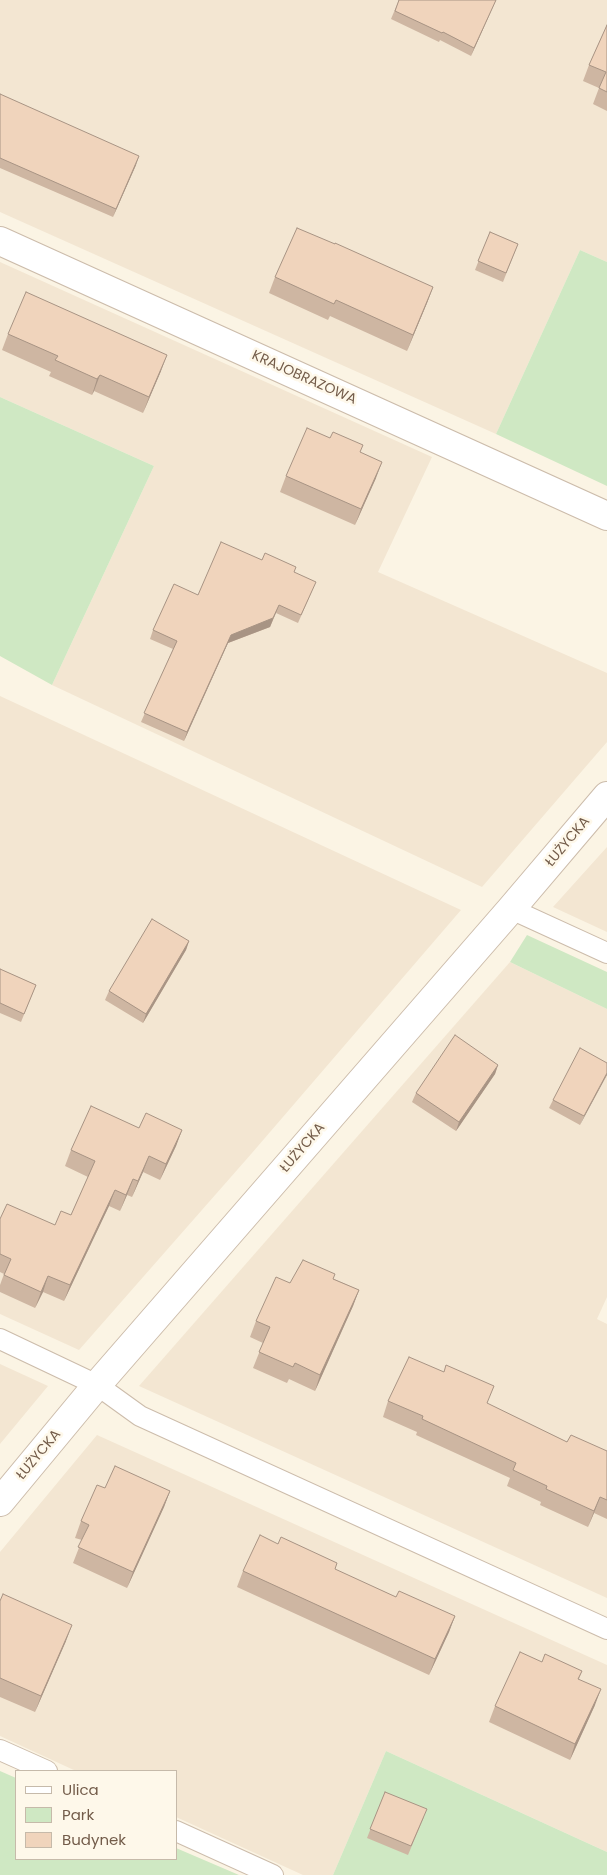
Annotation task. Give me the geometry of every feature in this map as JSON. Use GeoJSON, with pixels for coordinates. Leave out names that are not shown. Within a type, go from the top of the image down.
{"type":"FeatureCollection","features":[{"type":"Feature","properties":{"kind":"street","name":"KRAJOBRAZOWA"},"geometry":{"type":"LineString","coordinates":[[0,240],[607,516]]}},
{"type":"Feature","properties":{"kind":"street","name":"ŁUŻYCKA"},"geometry":{"type":"LineString","coordinates":[[0,1502],[97,1385],[607,796]]}},
{"type":"Feature","properties":{"kind":"lane"},"geometry":{"type":"LineString","coordinates":[[511,909],[607,954]]}},
{"type":"Feature","properties":{"kind":"lane"},"geometry":{"type":"LineString","coordinates":[[0,1339],[97,1385],[140,1416],[607,1629]]}},
{"type":"Feature","properties":{"kind":"lane"},"geometry":{"type":"LineString","coordinates":[[0,1750],[45,1770]]}},
{"type":"Feature","properties":{"kind":"lane"},"geometry":{"type":"LineString","coordinates":[[178,1831],[273,1875]]}},
{"type":"Feature","properties":{"kind":"shaded area"},"geometry":{"type":"Polygon","coordinates":[[[0,0],[607,0],[607,262],[580,250],[496,434],[0,212],[0,0]]]}},
{"type":"Feature","properties":{"kind":"shaded area"},"geometry":{"type":"Polygon","coordinates":[[[0,262],[432,457],[378,572],[607,673],[607,742],[482,887],[52,685],[154,466],[0,397],[0,262]]]}},
{"type":"Feature","properties":{"kind":"shaded area"},"geometry":{"type":"Polygon","coordinates":[[[0,696],[461,910],[79,1350],[0,1314],[0,696]]]}},
{"type":"Feature","properties":{"kind":"shaded area"},"geometry":{"type":"Polygon","coordinates":[[[607,847],[607,932],[553,907],[607,847]]]}},
{"type":"Feature","properties":{"kind":"shaded area"},"geometry":{"type":"Polygon","coordinates":[[[510,962],[607,1009],[607,1297],[597,1319],[607,1324],[607,1598],[139,1386],[510,962]]]}},
{"type":"Feature","properties":{"kind":"shaded area"},"geometry":{"type":"Polygon","coordinates":[[[0,1364],[48,1386],[0,1444],[0,1364]]]}},
{"type":"Feature","properties":{"kind":"shaded area"},"geometry":{"type":"Polygon","coordinates":[[[97,1435],[607,1665],[607,1852],[386,1751],[333,1875],[303,1875],[178,1818],[178,1770],[74,1770],[0,1736],[0,1552],[97,1435]]]}},
{"type":"Feature","properties":{"kind":"green space"},"geometry":{"type":"Polygon","coordinates":[[[580,250],[607,262],[607,486],[496,434],[580,250]]]}},
{"type":"Feature","properties":{"kind":"green space"},"geometry":{"type":"Polygon","coordinates":[[[0,397],[154,466],[52,685],[0,656],[0,397]]]}},
{"type":"Feature","properties":{"kind":"green space"},"geometry":{"type":"Polygon","coordinates":[[[527,935],[607,972],[607,1009],[510,962],[527,935]]]}},
{"type":"Feature","properties":{"kind":"green space"},"geometry":{"type":"Polygon","coordinates":[[[386,1751],[607,1852],[607,1875],[333,1875],[386,1751]]]}},
{"type":"Feature","properties":{"kind":"green space"},"geometry":{"type":"Polygon","coordinates":[[[0,1771],[15,1778],[15,1860],[178,1860],[178,1849],[239,1875],[0,1875],[0,1771]]]}},
{"type":"Feature","properties":{"kind":"building"},"geometry":{"type":"Polygon","coordinates":[[[399,0],[496,0],[474,48],[395,11],[399,0]]]}},
{"type":"Feature","properties":{"kind":"building"},"geometry":{"type":"Polygon","coordinates":[[[607,25],[607,92],[599,88],[606,72],[589,65],[607,25]]]}},
{"type":"Feature","properties":{"kind":"building"},"geometry":{"type":"Polygon","coordinates":[[[0,94],[139,156],[116,209],[0,158],[0,94]]]}},
{"type":"Feature","properties":{"kind":"building"},"geometry":{"type":"Polygon","coordinates":[[[297,228],[433,287],[413,335],[336,300],[334,304],[275,277],[297,228]]]}},
{"type":"Feature","properties":{"kind":"building"},"geometry":{"type":"Polygon","coordinates":[[[490,232],[518,244],[506,273],[478,261],[490,232]]]}},
{"type":"Feature","properties":{"kind":"building"},"geometry":{"type":"Polygon","coordinates":[[[26,292],[167,355],[149,397],[100,375],[97,379],[55,360],[58,356],[8,334],[26,292]]]}},
{"type":"Feature","properties":{"kind":"building"},"geometry":{"type":"Polygon","coordinates":[[[307,428],[330,438],[333,432],[363,445],[360,452],[382,462],[361,509],[286,476],[307,428]]]}},
{"type":"Feature","properties":{"kind":"building"},"geometry":{"type":"Polygon","coordinates":[[[221,542],[262,560],[265,553],[296,567],[294,572],[316,582],[301,615],[279,605],[273,618],[231,635],[187,732],[144,713],[177,641],[153,630],[174,584],[198,595],[221,542]]]}},
{"type":"Feature","properties":{"kind":"building"},"geometry":{"type":"Polygon","coordinates":[[[152,919],[189,941],[146,1014],[109,991],[152,919]]]}},
{"type":"Feature","properties":{"kind":"building"},"geometry":{"type":"Polygon","coordinates":[[[0,969],[36,985],[24,1014],[0,1003],[0,969]]]}},
{"type":"Feature","properties":{"kind":"building"},"geometry":{"type":"Polygon","coordinates":[[[455,1035],[498,1065],[459,1122],[416,1093],[455,1035]]]}},
{"type":"Feature","properties":{"kind":"building"},"geometry":{"type":"Polygon","coordinates":[[[580,1048],[607,1063],[607,1073],[584,1116],[553,1100],[580,1048]]]}},
{"type":"Feature","properties":{"kind":"building"},"geometry":{"type":"Polygon","coordinates":[[[91,1106],[139,1128],[146,1113],[182,1130],[166,1164],[149,1156],[138,1181],[133,1179],[126,1195],[115,1190],[70,1285],[48,1276],[41,1292],[4,1275],[11,1259],[0,1254],[0,1219],[7,1204],[55,1225],[61,1211],[71,1215],[95,1161],[71,1150],[91,1106]]]}},
{"type":"Feature","properties":{"kind":"building"},"geometry":{"type":"Polygon","coordinates":[[[303,1260],[335,1274],[333,1279],[359,1290],[320,1375],[295,1363],[293,1367],[259,1352],[270,1327],[256,1321],[276,1277],[290,1283],[303,1260]]]}},
{"type":"Feature","properties":{"kind":"building"},"geometry":{"type":"Polygon","coordinates":[[[409,1357],[444,1372],[446,1365],[494,1386],[487,1403],[567,1442],[571,1435],[607,1451],[607,1500],[600,1497],[594,1511],[546,1489],[547,1486],[513,1470],[516,1463],[422,1419],[423,1416],[388,1401],[409,1357]]]}},
{"type":"Feature","properties":{"kind":"building"},"geometry":{"type":"Polygon","coordinates":[[[115,1466],[170,1491],[133,1572],[78,1547],[89,1525],[81,1521],[97,1485],[105,1488],[115,1466]]]}},
{"type":"Feature","properties":{"kind":"building"},"geometry":{"type":"Polygon","coordinates":[[[260,1535],[278,1544],[281,1537],[337,1563],[335,1569],[396,1597],[399,1591],[455,1616],[435,1659],[243,1571],[260,1535]]]}},
{"type":"Feature","properties":{"kind":"building"},"geometry":{"type":"Polygon","coordinates":[[[3,1594],[72,1625],[41,1696],[0,1678],[0,1601],[3,1594]]]}},
{"type":"Feature","properties":{"kind":"building"},"geometry":{"type":"Polygon","coordinates":[[[520,1652],[542,1662],[545,1654],[582,1671],[578,1679],[601,1689],[575,1744],[495,1706],[520,1652]]]}},
{"type":"Feature","properties":{"kind":"building"},"geometry":{"type":"Polygon","coordinates":[[[385,1792],[427,1809],[411,1846],[370,1829],[385,1792]]]}}]}
